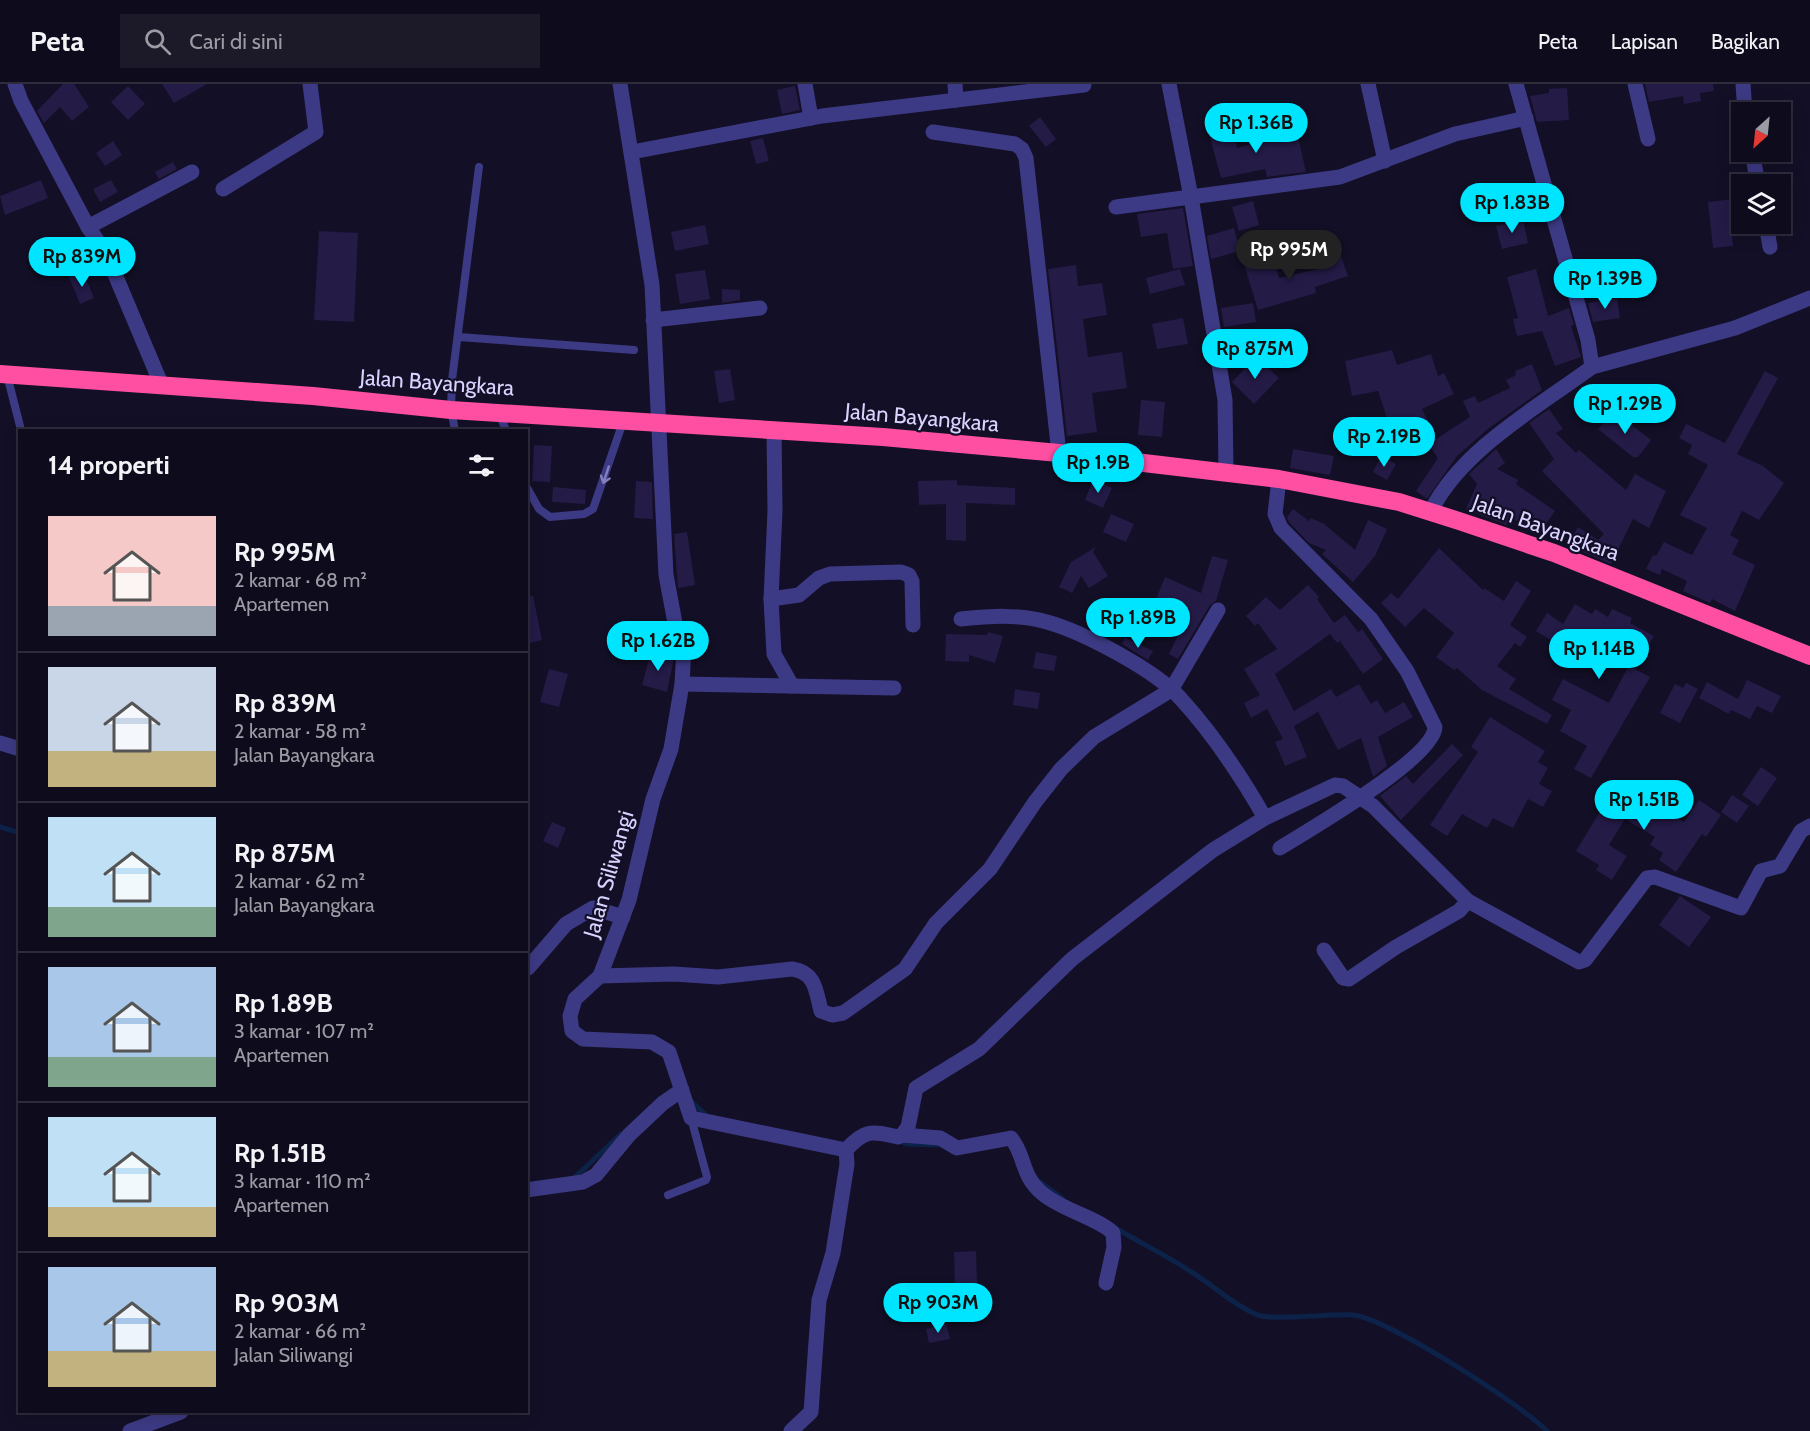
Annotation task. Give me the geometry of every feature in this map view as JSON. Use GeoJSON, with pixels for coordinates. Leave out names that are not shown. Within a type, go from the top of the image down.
{"type":"FeatureCollection","features":[{"type":"Feature","properties":{"kind":"highway","name":"Jalan Bayangkara"},"geometry":{"type":"LineString","coordinates":[[3,374],[451,410],[774,429],[1059,453],[1279,479],[1399,502],[1431,511],[1554,553],[1810,656]]}},
{"type":"Feature","properties":{"kind":"street"},"geometry":{"type":"LineString","coordinates":[[15,84],[21,101],[88,227],[106,253],[162,386]]}},
{"type":"Feature","properties":{"kind":"street"},"geometry":{"type":"LineString","coordinates":[[223,189],[316,132],[310,84]]}},
{"type":"Feature","properties":{"kind":"street","name":"Jalan Siliwangi"},"geometry":{"type":"LineString","coordinates":[[620,84],[652,285],[666,575],[675,623],[684,647],[682,684],[671,749],[653,799],[623,917],[600,976],[575,999],[570,1016],[572,1031],[583,1039],[657,1043],[669,1052],[691,1118]]}},
{"type":"Feature","properties":{"kind":"street"},"geometry":{"type":"LineString","coordinates":[[805,84],[811,118]]}},
{"type":"Feature","properties":{"kind":"street"},"geometry":{"type":"LineString","coordinates":[[955,84],[956,100]]}},
{"type":"Feature","properties":{"kind":"street"},"geometry":{"type":"LineString","coordinates":[[1169,84],[1225,400],[1226,472]]}},
{"type":"Feature","properties":{"kind":"street"},"geometry":{"type":"LineString","coordinates":[[1368,84],[1385,161]]}},
{"type":"Feature","properties":{"kind":"street"},"geometry":{"type":"LineString","coordinates":[[1516,84],[1588,340],[1592,367]]}},
{"type":"Feature","properties":{"kind":"street"},"geometry":{"type":"LineString","coordinates":[[1635,84],[1648,139]]}},
{"type":"Feature","properties":{"kind":"street"},"geometry":{"type":"LineString","coordinates":[[1743,84],[1744,102]]}},
{"type":"Feature","properties":{"kind":"street"},"geometry":{"type":"LineString","coordinates":[[632,152],[811,118],[1084,85]]}},
{"type":"Feature","properties":{"kind":"street"},"geometry":{"type":"LineString","coordinates":[[1116,207],[1340,177],[1455,134],[1526,118]]}},
{"type":"Feature","properties":{"kind":"street"},"geometry":{"type":"LineString","coordinates":[[933,132],[1015,144],[1022,148],[1026,158],[1059,453]]}},
{"type":"Feature","properties":{"kind":"street"},"geometry":{"type":"LineString","coordinates":[[88,227],[192,172]]}},
{"type":"Feature","properties":{"kind":"street"},"geometry":{"type":"LineString","coordinates":[[1768,234],[1770,247]]}},
{"type":"Feature","properties":{"kind":"street"},"geometry":{"type":"LineString","coordinates":[[1431,511],[1441,490],[1474,454],[1592,367],[1735,328],[1810,298]]}},
{"type":"Feature","properties":{"kind":"street"},"geometry":{"type":"LineString","coordinates":[[653,320],[760,308]]}},
{"type":"Feature","properties":{"kind":"street"},"geometry":{"type":"LineString","coordinates":[[774,429],[775,511],[771,599],[774,654],[792,686]]}},
{"type":"Feature","properties":{"kind":"street"},"geometry":{"type":"LineString","coordinates":[[1279,479],[1275,514],[1281,528],[1371,620],[1407,671],[1435,727],[1435,735],[1429,742],[1389,778],[1280,848]]}},
{"type":"Feature","properties":{"kind":"street"},"geometry":{"type":"LineString","coordinates":[[771,599],[799,595],[819,578],[830,574],[901,572],[909,575],[912,581],[913,625]]}},
{"type":"Feature","properties":{"kind":"street"},"geometry":{"type":"LineString","coordinates":[[600,976],[674,974],[718,977],[792,969],[802,971],[813,980],[821,1011],[832,1016],[843,1013],[905,969],[936,923],[990,868],[1035,802],[1061,769],[1094,737],[1171,690],[1218,610]]}},
{"type":"Feature","properties":{"kind":"street"},"geometry":{"type":"LineString","coordinates":[[961,619],[1001,615],[1048,622],[1093,641],[1133,663],[1180,698],[1242,778],[1265,818]]}},
{"type":"Feature","properties":{"kind":"street"},"geometry":{"type":"LineString","coordinates":[[682,684],[894,688]]}},
{"type":"Feature","properties":{"kind":"street"},"geometry":{"type":"LineString","coordinates":[[0,743],[18,748]]}},
{"type":"Feature","properties":{"kind":"street"},"geometry":{"type":"LineString","coordinates":[[902,1135],[908,1127],[914,1093],[920,1085],[979,1049],[1072,959],[1213,850],[1265,818],[1335,785],[1343,786],[1361,796],[1468,901],[1576,962],[1582,962],[1647,878],[1655,877],[1741,908],[1761,871],[1780,866],[1801,831],[1810,826]]}},
{"type":"Feature","properties":{"kind":"street"},"geometry":{"type":"LineString","coordinates":[[1324,950],[1343,978],[1349,979],[1396,946],[1458,911],[1468,901]]}},
{"type":"Feature","properties":{"kind":"street"},"geometry":{"type":"LineString","coordinates":[[528,968],[566,924],[593,908],[623,917]]}},
{"type":"Feature","properties":{"kind":"street"},"geometry":{"type":"LineString","coordinates":[[528,1190],[583,1182],[596,1175],[629,1135],[663,1103],[682,1090]]}},
{"type":"Feature","properties":{"kind":"street"},"geometry":{"type":"LineString","coordinates":[[691,1118],[754,1129],[846,1153]]}},
{"type":"Feature","properties":{"kind":"street"},"geometry":{"type":"LineString","coordinates":[[791,1431],[811,1412],[819,1300],[833,1253],[846,1153],[857,1137],[870,1132],[898,1137],[902,1135],[940,1138],[949,1145],[1007,1137],[1012,1139],[1027,1177],[1036,1188],[1068,1211],[1113,1233],[1114,1247],[1106,1283]]}},
{"type":"Feature","properties":{"kind":"street"},"geometry":{"type":"LineString","coordinates":[[138,1429],[178,1413]]}},
{"type":"Feature","properties":{"kind":"lane"},"geometry":{"type":"LineString","coordinates":[[455,429],[451,410],[452,380],[479,167]]}},
{"type":"Feature","properties":{"kind":"lane"},"geometry":{"type":"LineString","coordinates":[[459,337],[634,350]]}},
{"type":"Feature","properties":{"kind":"lane"},"geometry":{"type":"LineString","coordinates":[[3,374],[21,429]]}},
{"type":"Feature","properties":{"kind":"lane"},"geometry":{"type":"LineString","coordinates":[[498,411],[506,429]]}},
{"type":"Feature","properties":{"kind":"lane"},"geometry":{"type":"LineString","coordinates":[[528,490],[539,509],[550,517],[584,514],[593,509],[624,419]]}},
{"type":"Feature","properties":{"kind":"lane"},"geometry":{"type":"LineString","coordinates":[[668,1195],[706,1180],[707,1177],[691,1118]]}},
{"type":"Feature","properties":{"kind":"building"},"geometry":{"type":"Polygon","coordinates":[[[63,84],[74,84],[89,107],[72,121],[60,107],[44,123],[37,111],[63,84]]]}},
{"type":"Feature","properties":{"kind":"building"},"geometry":{"type":"Polygon","coordinates":[[[162,84],[207,84],[174,103],[162,84]]]}},
{"type":"Feature","properties":{"kind":"building"},"geometry":{"type":"Polygon","coordinates":[[[1645,84],[1713,84],[1714,91],[1700,93],[1701,101],[1684,104],[1683,96],[1649,102],[1645,84]]]}},
{"type":"Feature","properties":{"kind":"building"},"geometry":{"type":"Polygon","coordinates":[[[128,86],[145,104],[128,120],[111,102],[128,86]]]}},
{"type":"Feature","properties":{"kind":"building"},"geometry":{"type":"Polygon","coordinates":[[[795,86],[800,110],[782,114],[777,90],[795,86]]]}},
{"type":"Feature","properties":{"kind":"building"},"geometry":{"type":"Polygon","coordinates":[[[1567,88],[1569,120],[1537,122],[1530,96],[1549,93],[1549,89],[1567,88]]]}},
{"type":"Feature","properties":{"kind":"building"},"geometry":{"type":"Polygon","coordinates":[[[1040,117],[1056,139],[1046,147],[1029,126],[1040,117]]]}},
{"type":"Feature","properties":{"kind":"building"},"geometry":{"type":"Polygon","coordinates":[[[1232,121],[1237,148],[1297,132],[1306,172],[1267,177],[1265,169],[1221,178],[1207,126],[1232,121]]]}},
{"type":"Feature","properties":{"kind":"building"},"geometry":{"type":"Polygon","coordinates":[[[763,138],[769,161],[756,164],[750,141],[763,138]]]}},
{"type":"Feature","properties":{"kind":"building"},"geometry":{"type":"Polygon","coordinates":[[[113,141],[122,155],[105,166],[96,153],[113,141]]]}},
{"type":"Feature","properties":{"kind":"building"},"geometry":{"type":"Polygon","coordinates":[[[173,162],[177,169],[159,179],[155,172],[173,162]]]}},
{"type":"Feature","properties":{"kind":"building"},"geometry":{"type":"Polygon","coordinates":[[[41,180],[48,198],[5,215],[0,196],[41,180]]]}},
{"type":"Feature","properties":{"kind":"building"},"geometry":{"type":"Polygon","coordinates":[[[111,180],[118,192],[100,202],[93,189],[111,180]]]}},
{"type":"Feature","properties":{"kind":"building"},"geometry":{"type":"Polygon","coordinates":[[[1731,199],[1731,234],[1741,235],[1732,236],[1733,246],[1713,248],[1708,202],[1731,199]]]}},
{"type":"Feature","properties":{"kind":"building"},"geometry":{"type":"Polygon","coordinates":[[[1253,201],[1259,225],[1239,231],[1232,207],[1253,201]]]}},
{"type":"Feature","properties":{"kind":"building"},"geometry":{"type":"Polygon","coordinates":[[[1183,208],[1193,266],[1173,269],[1167,233],[1141,237],[1137,214],[1183,208]]]}},
{"type":"Feature","properties":{"kind":"building"},"geometry":{"type":"Polygon","coordinates":[[[1523,220],[1528,243],[1502,249],[1496,226],[1523,220]]]}},
{"type":"Feature","properties":{"kind":"building"},"geometry":{"type":"Polygon","coordinates":[[[705,225],[709,244],[675,251],[671,232],[705,225]]]}},
{"type":"Feature","properties":{"kind":"building"},"geometry":{"type":"Polygon","coordinates":[[[1234,228],[1240,251],[1211,259],[1207,236],[1234,228]]]}},
{"type":"Feature","properties":{"kind":"building"},"geometry":{"type":"Polygon","coordinates":[[[319,231],[358,233],[354,322],[314,320],[319,231]]]}},
{"type":"Feature","properties":{"kind":"building"},"geometry":{"type":"Polygon","coordinates":[[[1273,256],[1279,278],[1318,269],[1316,265],[1341,256],[1348,276],[1315,287],[1316,293],[1258,310],[1244,264],[1273,256]]]}},
{"type":"Feature","properties":{"kind":"building"},"geometry":{"type":"Polygon","coordinates":[[[1076,265],[1078,286],[1102,283],[1107,315],[1083,319],[1088,357],[1122,352],[1127,388],[1092,393],[1097,432],[1067,436],[1048,269],[1076,265]]]}},
{"type":"Feature","properties":{"kind":"building"},"geometry":{"type":"Polygon","coordinates":[[[1180,269],[1185,285],[1150,294],[1146,278],[1180,269]]]}},
{"type":"Feature","properties":{"kind":"building"},"geometry":{"type":"Polygon","coordinates":[[[1536,269],[1548,316],[1569,308],[1574,325],[1571,326],[1581,357],[1555,366],[1542,331],[1517,336],[1513,319],[1518,318],[1507,277],[1536,269]]]}},
{"type":"Feature","properties":{"kind":"building"},"geometry":{"type":"Polygon","coordinates":[[[705,270],[710,299],[680,304],[675,274],[705,270]]]}},
{"type":"Feature","properties":{"kind":"building"},"geometry":{"type":"Polygon","coordinates":[[[83,271],[94,298],[80,304],[69,277],[83,271]]]}},
{"type":"Feature","properties":{"kind":"building"},"geometry":{"type":"Polygon","coordinates":[[[722,289],[740,290],[740,300],[722,303],[722,289]]]}},
{"type":"Feature","properties":{"kind":"building"},"geometry":{"type":"Polygon","coordinates":[[[1617,298],[1620,318],[1593,322],[1588,303],[1617,298]]]}},
{"type":"Feature","properties":{"kind":"building"},"geometry":{"type":"Polygon","coordinates":[[[1253,303],[1256,322],[1224,327],[1221,308],[1253,303]]]}},
{"type":"Feature","properties":{"kind":"building"},"geometry":{"type":"Polygon","coordinates":[[[1183,318],[1188,344],[1157,349],[1152,324],[1183,318]]]}},
{"type":"Feature","properties":{"kind":"building"},"geometry":{"type":"Polygon","coordinates":[[[1392,350],[1397,365],[1431,354],[1438,376],[1444,373],[1454,394],[1422,409],[1436,439],[1470,417],[1463,401],[1475,396],[1478,403],[1510,388],[1506,380],[1516,375],[1515,371],[1532,364],[1542,390],[1489,428],[1457,456],[1427,499],[1416,491],[1438,458],[1419,431],[1394,439],[1378,391],[1352,396],[1345,361],[1392,350]]]}},
{"type":"Feature","properties":{"kind":"building"},"geometry":{"type":"Polygon","coordinates":[[[1256,357],[1279,378],[1254,404],[1232,382],[1256,357]]]}},
{"type":"Feature","properties":{"kind":"building"},"geometry":{"type":"Polygon","coordinates":[[[730,369],[735,400],[719,403],[714,371],[730,369]]]}},
{"type":"Feature","properties":{"kind":"building"},"geometry":{"type":"Polygon","coordinates":[[[1765,371],[1778,378],[1737,454],[1763,466],[1784,483],[1759,520],[1742,511],[1730,535],[1739,540],[1732,554],[1755,565],[1735,611],[1712,599],[1710,603],[1683,591],[1687,581],[1662,569],[1660,575],[1646,569],[1653,555],[1656,556],[1664,542],[1692,555],[1707,528],[1680,515],[1708,465],[1688,454],[1692,445],[1679,438],[1686,424],[1725,443],[1765,371]]]}},
{"type":"Feature","properties":{"kind":"building"},"geometry":{"type":"Polygon","coordinates":[[[1141,400],[1165,402],[1162,437],[1138,435],[1141,400]]]}},
{"type":"Feature","properties":{"kind":"building"},"geometry":{"type":"Polygon","coordinates":[[[1549,409],[1563,429],[1556,433],[1576,453],[1579,450],[1626,490],[1635,474],[1666,491],[1649,528],[1633,519],[1611,564],[1567,545],[1578,527],[1598,540],[1604,534],[1542,471],[1554,459],[1529,423],[1549,409]]]}},
{"type":"Feature","properties":{"kind":"building"},"geometry":{"type":"Polygon","coordinates":[[[1614,412],[1651,440],[1638,457],[1633,457],[1598,429],[1614,412]]]}},
{"type":"Feature","properties":{"kind":"building"},"geometry":{"type":"Polygon","coordinates":[[[534,445],[552,446],[550,482],[532,481],[534,445]]]}},
{"type":"Feature","properties":{"kind":"building"},"geometry":{"type":"Polygon","coordinates":[[[1293,449],[1334,456],[1330,475],[1290,468],[1293,449]]]}},
{"type":"Feature","properties":{"kind":"building"},"geometry":{"type":"Polygon","coordinates":[[[1496,449],[1505,463],[1497,469],[1518,480],[1516,484],[1555,511],[1538,535],[1511,517],[1506,525],[1466,509],[1477,484],[1469,474],[1496,449]]]}},
{"type":"Feature","properties":{"kind":"building"},"geometry":{"type":"Polygon","coordinates":[[[1381,456],[1396,464],[1387,480],[1373,472],[1381,456]]]}},
{"type":"Feature","properties":{"kind":"building"},"geometry":{"type":"Polygon","coordinates":[[[957,480],[957,485],[1015,488],[1015,505],[966,503],[966,541],[946,540],[946,504],[919,505],[918,481],[957,480]]]}},
{"type":"Feature","properties":{"kind":"building"},"geometry":{"type":"Polygon","coordinates":[[[1093,480],[1112,488],[1103,508],[1085,500],[1093,480]]]}},
{"type":"Feature","properties":{"kind":"building"},"geometry":{"type":"Polygon","coordinates":[[[636,481],[652,482],[653,519],[634,518],[636,481]]]}},
{"type":"Feature","properties":{"kind":"building"},"geometry":{"type":"Polygon","coordinates":[[[553,487],[586,490],[585,504],[552,502],[553,487]]]}},
{"type":"Feature","properties":{"kind":"building"},"geometry":{"type":"Polygon","coordinates":[[[1293,509],[1309,521],[1311,518],[1324,524],[1355,550],[1368,520],[1387,529],[1375,556],[1353,582],[1322,554],[1326,550],[1309,543],[1289,522],[1287,517],[1293,509]]]}},
{"type":"Feature","properties":{"kind":"building"},"geometry":{"type":"Polygon","coordinates":[[[1111,514],[1134,524],[1126,542],[1103,532],[1111,514]]]}},
{"type":"Feature","properties":{"kind":"building"},"geometry":{"type":"Polygon","coordinates":[[[687,532],[695,585],[678,588],[674,534],[687,532]]]}},
{"type":"Feature","properties":{"kind":"building"},"geometry":{"type":"Polygon","coordinates":[[[1096,547],[1093,552],[1108,576],[1089,588],[1081,576],[1072,593],[1059,587],[1071,562],[1096,547]]]}},
{"type":"Feature","properties":{"kind":"building"},"geometry":{"type":"Polygon","coordinates":[[[1439,548],[1483,590],[1484,588],[1504,601],[1516,581],[1531,591],[1510,625],[1527,637],[1520,647],[1515,643],[1497,666],[1516,679],[1509,689],[1552,715],[1547,724],[1482,690],[1457,668],[1454,670],[1436,657],[1454,633],[1424,608],[1405,627],[1381,603],[1391,593],[1398,599],[1439,548]]]}},
{"type":"Feature","properties":{"kind":"building"},"geometry":{"type":"Polygon","coordinates":[[[1212,556],[1228,560],[1216,601],[1210,605],[1178,659],[1169,654],[1186,618],[1154,604],[1165,577],[1201,593],[1212,556]]]}},
{"type":"Feature","properties":{"kind":"building"},"geometry":{"type":"Polygon","coordinates":[[[1308,585],[1319,597],[1317,599],[1334,623],[1345,615],[1358,632],[1362,629],[1383,659],[1363,674],[1340,641],[1337,643],[1330,634],[1275,674],[1294,711],[1331,689],[1336,697],[1359,684],[1371,704],[1377,700],[1385,713],[1404,702],[1413,717],[1378,737],[1387,766],[1373,777],[1361,738],[1338,750],[1318,712],[1294,726],[1307,757],[1285,766],[1275,742],[1283,739],[1267,709],[1251,718],[1244,703],[1260,695],[1244,669],[1277,649],[1258,623],[1255,626],[1246,616],[1266,597],[1280,610],[1308,585]]]}},
{"type":"Feature","properties":{"kind":"building"},"geometry":{"type":"Polygon","coordinates":[[[528,596],[533,596],[542,640],[528,644],[528,596]]]}},
{"type":"Feature","properties":{"kind":"building"},"geometry":{"type":"Polygon","coordinates":[[[1575,604],[1592,614],[1595,609],[1608,617],[1612,609],[1632,618],[1630,623],[1654,636],[1635,669],[1650,677],[1591,778],[1574,769],[1587,746],[1560,731],[1571,710],[1552,700],[1563,679],[1609,703],[1628,667],[1570,632],[1561,646],[1536,631],[1547,613],[1563,624],[1575,604]]]}},
{"type":"Feature","properties":{"kind":"building"},"geometry":{"type":"Polygon","coordinates":[[[988,632],[1003,636],[995,663],[969,655],[969,662],[945,661],[946,634],[987,635],[988,632]]]}},
{"type":"Feature","properties":{"kind":"building"},"geometry":{"type":"Polygon","coordinates":[[[1125,638],[1153,651],[1148,660],[1122,644],[1125,638]]]}},
{"type":"Feature","properties":{"kind":"building"},"geometry":{"type":"Polygon","coordinates":[[[651,652],[674,658],[667,692],[642,685],[651,652]]]}},
{"type":"Feature","properties":{"kind":"building"},"geometry":{"type":"Polygon","coordinates":[[[1036,652],[1057,656],[1054,671],[1033,668],[1036,652]]]}},
{"type":"Feature","properties":{"kind":"building"},"geometry":{"type":"Polygon","coordinates":[[[549,669],[568,674],[559,707],[540,702],[549,669]]]}},
{"type":"Feature","properties":{"kind":"building"},"geometry":{"type":"Polygon","coordinates":[[[1747,680],[1781,696],[1772,713],[1757,706],[1750,719],[1731,710],[1729,714],[1699,698],[1707,682],[1738,699],[1747,680]]]}},
{"type":"Feature","properties":{"kind":"building"},"geometry":{"type":"Polygon","coordinates":[[[1686,683],[1698,689],[1680,723],[1660,713],[1675,684],[1683,688],[1686,683]]]}},
{"type":"Feature","properties":{"kind":"building"},"geometry":{"type":"Polygon","coordinates":[[[1015,689],[1040,693],[1038,709],[1013,705],[1015,689]]]}},
{"type":"Feature","properties":{"kind":"building"},"geometry":{"type":"Polygon","coordinates":[[[1490,717],[1545,751],[1538,762],[1548,768],[1539,784],[1552,791],[1543,807],[1528,799],[1513,828],[1493,818],[1487,828],[1462,814],[1447,836],[1430,825],[1478,752],[1471,747],[1490,717]]]}},
{"type":"Feature","properties":{"kind":"building"},"geometry":{"type":"Polygon","coordinates":[[[1452,744],[1463,755],[1401,820],[1380,796],[1406,776],[1413,784],[1452,744]]]}},
{"type":"Feature","properties":{"kind":"building"},"geometry":{"type":"Polygon","coordinates":[[[1761,767],[1777,778],[1758,806],[1742,795],[1761,767]]]}},
{"type":"Feature","properties":{"kind":"building"},"geometry":{"type":"Polygon","coordinates":[[[1618,782],[1643,797],[1639,805],[1665,820],[1669,813],[1684,822],[1699,800],[1721,815],[1706,837],[1702,834],[1676,872],[1659,860],[1663,853],[1650,845],[1655,837],[1625,819],[1609,845],[1627,856],[1612,880],[1596,870],[1599,865],[1576,851],[1618,782]]]}},
{"type":"Feature","properties":{"kind":"building"},"geometry":{"type":"Polygon","coordinates":[[[1732,795],[1749,806],[1737,823],[1721,812],[1732,795]]]}},
{"type":"Feature","properties":{"kind":"building"},"geometry":{"type":"Polygon","coordinates":[[[552,822],[566,828],[558,848],[543,841],[552,822]]]}},
{"type":"Feature","properties":{"kind":"building"},"geometry":{"type":"Polygon","coordinates":[[[1680,896],[1711,917],[1689,947],[1659,925],[1680,896]]]}},
{"type":"Feature","properties":{"kind":"building"},"geometry":{"type":"Polygon","coordinates":[[[976,1251],[977,1286],[955,1286],[954,1252],[976,1251]]]}},
{"type":"Feature","properties":{"kind":"building"},"geometry":{"type":"Polygon","coordinates":[[[946,1324],[950,1339],[929,1343],[926,1329],[946,1324]]]}},
{"type":"Feature","properties":{"kind":"waterway"},"geometry":{"type":"LineString","coordinates":[[0,827],[18,832]]}},
{"type":"Feature","properties":{"kind":"waterway"},"geometry":{"type":"LineString","coordinates":[[691,1101],[708,1117]]}},
{"type":"Feature","properties":{"kind":"waterway"},"geometry":{"type":"LineString","coordinates":[[573,1179],[621,1134]]}},
{"type":"Feature","properties":{"kind":"waterway"},"geometry":{"type":"LineString","coordinates":[[898,1141],[907,1144],[938,1145]]}},
{"type":"Feature","properties":{"kind":"waterway"},"geometry":{"type":"LineString","coordinates":[[1040,1182],[1062,1198]]}},
{"type":"Feature","properties":{"kind":"waterway"},"geometry":{"type":"LineString","coordinates":[[1114,1227],[1183,1267],[1258,1315],[1265,1317],[1353,1315],[1394,1331],[1484,1384],[1547,1431]]}}]}
